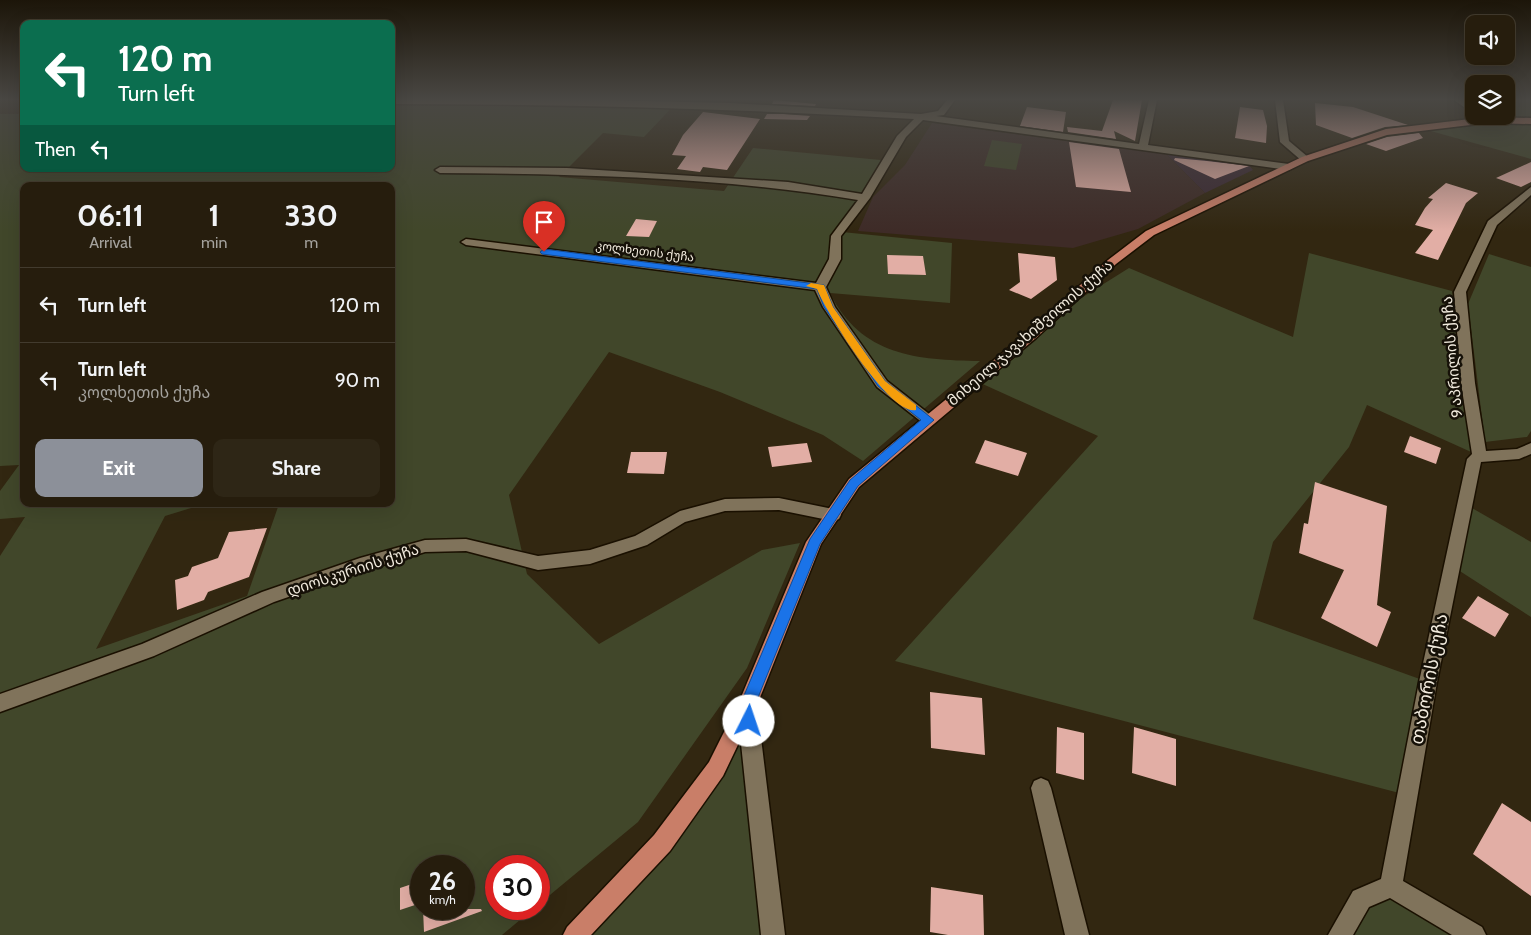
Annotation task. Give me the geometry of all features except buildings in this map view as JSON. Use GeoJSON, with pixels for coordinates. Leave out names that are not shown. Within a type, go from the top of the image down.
{"type":"FeatureCollection","features":[{"type":"Feature","properties":{"kind":"main road","name":"მიხეილ ჯავახიშვილის ქუჩა"},"geometry":{"type":"LineString","coordinates":[[747,705],[814,542],[854,483],[1032,335],[1112,262],[1150,233],[1305,159],[1351,144]]}},
{"type":"Feature","properties":{"kind":"main road"},"geometry":{"type":"LineString","coordinates":[[575,935],[662,843],[716,770],[747,705]]}},
{"type":"Feature","properties":{"kind":"street"},"geometry":{"type":"LineString","coordinates":[[897,144],[865,198],[836,236],[835,259],[820,287],[829,307],[882,384],[928,420]]}},
{"type":"Feature","properties":{"kind":"street"},"geometry":{"type":"LineString","coordinates":[[1112,144],[1289,167]]}},
{"type":"Feature","properties":{"kind":"street"},"geometry":{"type":"LineString","coordinates":[[1143,148],[1144,144]]}},
{"type":"Feature","properties":{"kind":"street"},"geometry":{"type":"LineString","coordinates":[[1287,144],[1305,159]]}},
{"type":"Feature","properties":{"kind":"street"},"geometry":{"type":"LineString","coordinates":[[440,170],[567,172],[768,184],[865,198]]}},
{"type":"Feature","properties":{"kind":"street","name":"9 აპრილის ქუჩა"},"geometry":{"type":"LineString","coordinates":[[1480,456],[1468,383],[1460,292],[1492,223],[1531,190]]}},
{"type":"Feature","properties":{"kind":"street","name":"კოლხეთის ქუჩა"},"geometry":{"type":"LineString","coordinates":[[466,242],[820,287]]}},
{"type":"Feature","properties":{"kind":"street"},"geometry":{"type":"LineString","coordinates":[[1480,456],[1518,454],[1531,448]]}},
{"type":"Feature","properties":{"kind":"street","name":"თაბორის ქუჩა"},"geometry":{"type":"LineString","coordinates":[[1391,886],[1428,682],[1474,459],[1480,456]]}},
{"type":"Feature","properties":{"kind":"street","name":"დიოსკურიის ქუჩა"},"geometry":{"type":"LineString","coordinates":[[0,703],[148,650],[268,597],[360,565],[425,546],[466,545],[538,563],[590,557],[641,541],[680,518],[725,505],[779,504],[833,515]]}},
{"type":"Feature","properties":{"kind":"street","name":"მიხეილ ჯავახიშვილის ქუჩა"},"geometry":{"type":"LineString","coordinates":[[747,705],[774,935]]}},
{"type":"Feature","properties":{"kind":"street"},"geometry":{"type":"LineString","coordinates":[[1041,788],[1077,935]]}},
{"type":"Feature","properties":{"kind":"street"},"geometry":{"type":"LineString","coordinates":[[1340,935],[1361,899],[1391,886],[1474,935]]}},
{"type":"Feature","properties":{"kind":"shaded area"},"geometry":{"type":"Polygon","coordinates":[[[919,144],[1088,144],[1166,154],[1205,193],[1138,229],[1073,248],[858,231],[873,197],[905,165],[919,144]]]}},
{"type":"Feature","properties":{"kind":"shaded area"},"geometry":{"type":"Polygon","coordinates":[[[1166,154],[1248,164],[1253,170],[1205,193],[1166,154]]]}},
{"type":"Feature","properties":{"kind":"green space"},"geometry":{"type":"Polygon","coordinates":[[[0,144],[20,144],[20,172],[395,172],[395,144],[592,144],[559,177],[724,191],[753,148],[881,160],[859,197],[842,232],[952,243],[950,303],[830,293],[843,314],[858,330],[874,342],[913,356],[980,361],[863,461],[823,435],[720,392],[609,352],[509,495],[527,574],[599,644],[762,550],[800,543],[747,668],[638,822],[550,895],[550,855],[485,855],[485,920],[520,920],[502,935],[0,935],[0,556],[25,517],[0,519],[0,491],[19,465],[0,466],[0,144]]]}},
{"type":"Feature","properties":{"kind":"green space"},"geometry":{"type":"Polygon","coordinates":[[[991,144],[1022,144],[1016,170],[984,166],[991,144]]]}},
{"type":"Feature","properties":{"kind":"green space"},"geometry":{"type":"Polygon","coordinates":[[[1476,144],[1531,144],[1531,159],[1476,144]]]}},
{"type":"Feature","properties":{"kind":"green space"},"geometry":{"type":"Polygon","coordinates":[[[1309,253],[1452,291],[1480,456],[1367,405],[1349,447],[1273,542],[1253,619],[1428,682],[1407,795],[895,661],[1098,436],[976,381],[1054,315],[1129,268],[1293,337],[1309,253]]]}},
{"type":"Feature","properties":{"kind":"green space"},"geometry":{"type":"Polygon","coordinates":[[[1489,254],[1531,267],[1531,431],[1527,437],[1485,442],[1468,304],[1489,254]]]}},
{"type":"Feature","properties":{"kind":"green space"},"geometry":{"type":"Polygon","coordinates":[[[1465,504],[1531,542],[1531,617],[1452,566],[1465,504]]]}},
{"type":"Feature","properties":{"kind":"green space"},"geometry":{"type":"Polygon","coordinates":[[[747,705],[773,935],[575,935],[662,843],[747,705]]]}},
{"type":"Feature","properties":{"kind":"green space"},"geometry":{"type":"Polygon","coordinates":[[[1391,886],[1474,935],[1340,935],[1361,899],[1391,886]]]}},
{"type":"Feature","properties":{"kind":"slow traffic"},"geometry":{"type":"LineString","coordinates":[[811,286],[820,287],[829,307],[882,384],[912,407]]}},
{"type":"Feature","properties":{"kind":"route"},"geometry":{"type":"LineString","coordinates":[[544,252],[820,287],[829,307],[882,384],[928,420],[854,483],[814,542],[747,705],[749,721]]}}]}
